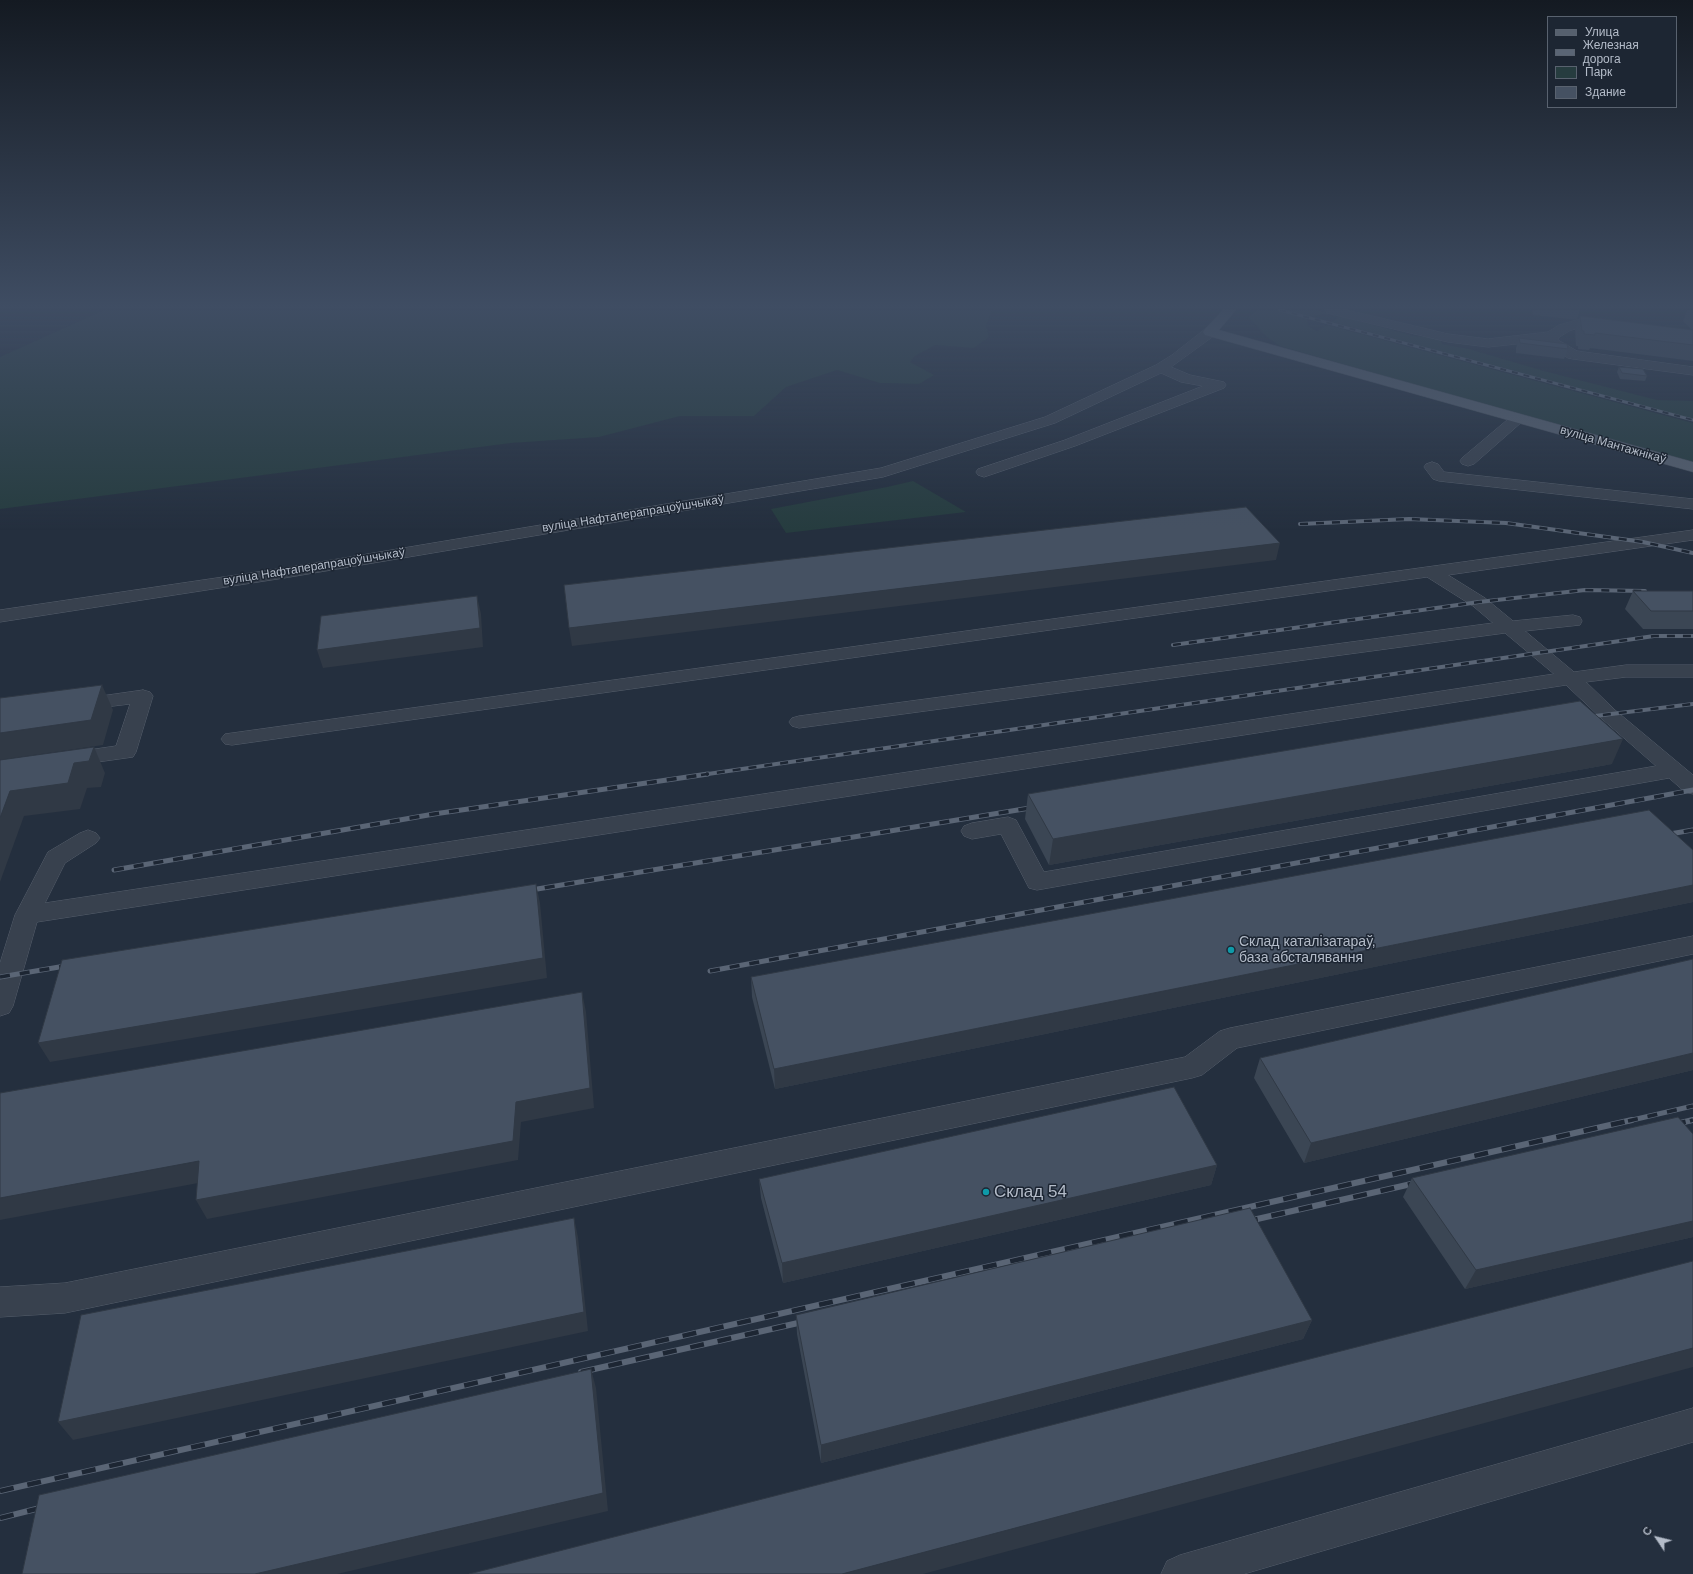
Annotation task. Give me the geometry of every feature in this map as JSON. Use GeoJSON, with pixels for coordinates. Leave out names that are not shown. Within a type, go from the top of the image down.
{"type":"FeatureCollection","features":[{"type":"Feature","properties":{"kind":"main road","name":"вуліца Мантажнікаў"},"geometry":{"type":"LineString","coordinates":[[1394,383],[1693,467]]}},
{"type":"Feature","properties":{"kind":"street","name":"вуліца Нафтаперапрацоўшчыкаў"},"geometry":{"type":"LineString","coordinates":[[0,616],[284,572],[571,523],[748,496],[883,472],[1050,420],[1128,383]]}},
{"type":"Feature","properties":{"kind":"street"},"geometry":{"type":"LineString","coordinates":[[984,472],[1070,443],[1218,385],[1210,383]]}},
{"type":"Feature","properties":{"kind":"street"},"geometry":{"type":"LineString","coordinates":[[1468,460],[1518,418]]}},
{"type":"Feature","properties":{"kind":"street"},"geometry":{"type":"LineString","coordinates":[[976,444],[998,460],[1011,463]]}},
{"type":"Feature","properties":{"kind":"street"},"geometry":{"type":"LineString","coordinates":[[1432,467],[1439,476],[1693,504]]}},
{"type":"Feature","properties":{"kind":"street"},"geometry":{"type":"LineString","coordinates":[[232,739],[1693,535]]}},
{"type":"Feature","properties":{"kind":"street"},"geometry":{"type":"LineString","coordinates":[[1431,572],[1479,602],[1570,678],[1608,714],[1693,787]]}},
{"type":"Feature","properties":{"kind":"street"},"geometry":{"type":"LineString","coordinates":[[799,722],[1509,627],[1573,621]]}},
{"type":"Feature","properties":{"kind":"street"},"geometry":{"type":"LineString","coordinates":[[27,915],[1570,678],[1626,671],[1693,671]]}},
{"type":"Feature","properties":{"kind":"street"},"geometry":{"type":"LineString","coordinates":[[47,762],[125,752],[143,696],[60,707]]}},
{"type":"Feature","properties":{"kind":"street"},"geometry":{"type":"LineString","coordinates":[[972,831],[1008,825],[1037,882],[1673,770]]}},
{"type":"Feature","properties":{"kind":"street"},"geometry":{"type":"LineString","coordinates":[[0,1006],[27,915],[56,858],[88,838]]}},
{"type":"Feature","properties":{"kind":"street"},"geometry":{"type":"LineString","coordinates":[[0,1302],[65,1298],[1192,1067],[1230,1039],[1693,945]]}},
{"type":"Feature","properties":{"kind":"street"},"geometry":{"type":"LineString","coordinates":[[1180,1574],[1693,1425]]}},
{"type":"Feature","properties":{"kind":"green space"},"geometry":{"type":"Polygon","coordinates":[[[0,383],[797,383],[786,387],[754,416],[680,416],[599,437],[511,443],[0,509],[0,383]]]}},
{"type":"Feature","properties":{"kind":"green space"},"geometry":{"type":"Polygon","coordinates":[[[1410,383],[1545,383],[1693,423],[1693,462],[1410,383]]]}},
{"type":"Feature","properties":{"kind":"green space"},"geometry":{"type":"Polygon","coordinates":[[[1561,383],[1593,383],[1657,400],[1693,401],[1693,419],[1561,383]]]}},
{"type":"Feature","properties":{"kind":"green space"},"geometry":{"type":"Polygon","coordinates":[[[913,481],[966,512],[786,533],[771,509],[887,487],[913,481]]]}},
{"type":"Feature","properties":{"kind":"building"},"geometry":{"type":"Polygon","coordinates":[[[1246,507],[1280,543],[569,628],[564,585],[1246,507]]]}},
{"type":"Feature","properties":{"kind":"building"},"geometry":{"type":"Polygon","coordinates":[[[1633,591],[1693,591],[1693,611],[1651,611],[1633,591]]]}},
{"type":"Feature","properties":{"kind":"building"},"geometry":{"type":"Polygon","coordinates":[[[477,596],[480,628],[317,650],[321,616],[477,596]]]}},
{"type":"Feature","properties":{"kind":"building"},"geometry":{"type":"Polygon","coordinates":[[[102,685],[91,720],[0,733],[0,698],[102,685]]]}},
{"type":"Feature","properties":{"kind":"building"},"geometry":{"type":"Polygon","coordinates":[[[1580,701],[1623,739],[1053,839],[1028,794],[1580,701]]]}},
{"type":"Feature","properties":{"kind":"building"},"geometry":{"type":"Polygon","coordinates":[[[94,747],[89,761],[74,763],[68,783],[10,791],[0,818],[0,760],[94,747]]]}},
{"type":"Feature","properties":{"kind":"building","name":"Склад каталізатараў, база абсталявання"},"geometry":{"type":"Polygon","coordinates":[[[1649,810],[1693,850],[1693,885],[774,1069],[751,977],[1649,810]]]}},
{"type":"Feature","properties":{"kind":"building"},"geometry":{"type":"Polygon","coordinates":[[[536,884],[543,958],[38,1043],[62,960],[536,884]]]}},
{"type":"Feature","properties":{"kind":"building"},"geometry":{"type":"Polygon","coordinates":[[[1693,959],[1693,1053],[1311,1143],[1260,1058],[1693,959]]]}},
{"type":"Feature","properties":{"kind":"building"},"geometry":{"type":"Polygon","coordinates":[[[582,992],[590,1088],[516,1102],[513,1141],[196,1200],[199,1161],[0,1198],[0,1093],[582,992]]]}},
{"type":"Feature","properties":{"kind":"building","name":"Склад 54"},"geometry":{"type":"Polygon","coordinates":[[[1174,1087],[1217,1165],[782,1263],[759,1179],[1174,1087]]]}},
{"type":"Feature","properties":{"kind":"building"},"geometry":{"type":"Polygon","coordinates":[[[1678,1117],[1693,1134],[1693,1221],[1476,1270],[1412,1178],[1678,1117]]]}},
{"type":"Feature","properties":{"kind":"building"},"geometry":{"type":"Polygon","coordinates":[[[1250,1208],[1312,1320],[821,1445],[796,1315],[1250,1208]]]}},
{"type":"Feature","properties":{"kind":"building"},"geometry":{"type":"Polygon","coordinates":[[[574,1218],[584,1312],[58,1422],[81,1315],[574,1218]]]}},
{"type":"Feature","properties":{"kind":"building"},"geometry":{"type":"Polygon","coordinates":[[[1693,1261],[1693,1348],[842,1574],[469,1574],[1693,1261]]]}},
{"type":"Feature","properties":{"kind":"building"},"geometry":{"type":"Polygon","coordinates":[[[591,1369],[603,1493],[255,1574],[22,1574],[39,1495],[591,1369]]]}},
{"type":"Feature","properties":{"kind":"railway"},"geometry":{"type":"LineString","coordinates":[[1556,383],[1693,420]]}},
{"type":"Feature","properties":{"kind":"railway"},"geometry":{"type":"LineString","coordinates":[[1300,524],[1409,519],[1506,523],[1643,542],[1693,553]]}},
{"type":"Feature","properties":{"kind":"railway"},"geometry":{"type":"LineString","coordinates":[[1173,645],[1479,602],[1585,590],[1645,591]]}},
{"type":"Feature","properties":{"kind":"railway"},"geometry":{"type":"LineString","coordinates":[[701,775],[1654,636],[1693,636]]}},
{"type":"Feature","properties":{"kind":"railway"},"geometry":{"type":"LineString","coordinates":[[1587,717],[1693,704]]}},
{"type":"Feature","properties":{"kind":"railway"},"geometry":{"type":"LineString","coordinates":[[114,870],[434,814],[708,774]]}},
{"type":"Feature","properties":{"kind":"railway"},"geometry":{"type":"LineString","coordinates":[[710,971],[1693,790]]}},
{"type":"Feature","properties":{"kind":"railway"},"geometry":{"type":"LineString","coordinates":[[525,891],[1036,807]]}},
{"type":"Feature","properties":{"kind":"railway"},"geometry":{"type":"LineString","coordinates":[[1664,835],[1693,830]]}},
{"type":"Feature","properties":{"kind":"railway"},"geometry":{"type":"LineString","coordinates":[[0,977],[71,965]]}},
{"type":"Feature","properties":{"kind":"railway"},"geometry":{"type":"LineString","coordinates":[[1628,1121],[1693,1106]]}},
{"type":"Feature","properties":{"kind":"railway"},"geometry":{"type":"LineString","coordinates":[[0,1491],[1632,1120]]}},
{"type":"Feature","properties":{"kind":"railway"},"geometry":{"type":"LineString","coordinates":[[1672,1125],[1693,1120],[1690,1121]]}},
{"type":"Feature","properties":{"kind":"railway"},"geometry":{"type":"LineString","coordinates":[[1244,1222],[1420,1182]]}},
{"type":"Feature","properties":{"kind":"railway"},"geometry":{"type":"LineString","coordinates":[[581,1372],[807,1321]]}},
{"type":"Feature","properties":{"kind":"railway"},"geometry":{"type":"LineString","coordinates":[[0,1518],[48,1506]]}},
{"type":"Feature","properties":{"kind":"place","name":"Склад каталізатараў, база абсталявання"},"geometry":{"type":"Point","coordinates":[1231,950]}},
{"type":"Feature","properties":{"kind":"place","name":"Склад 54"},"geometry":{"type":"Point","coordinates":[986,1192]}}]}
